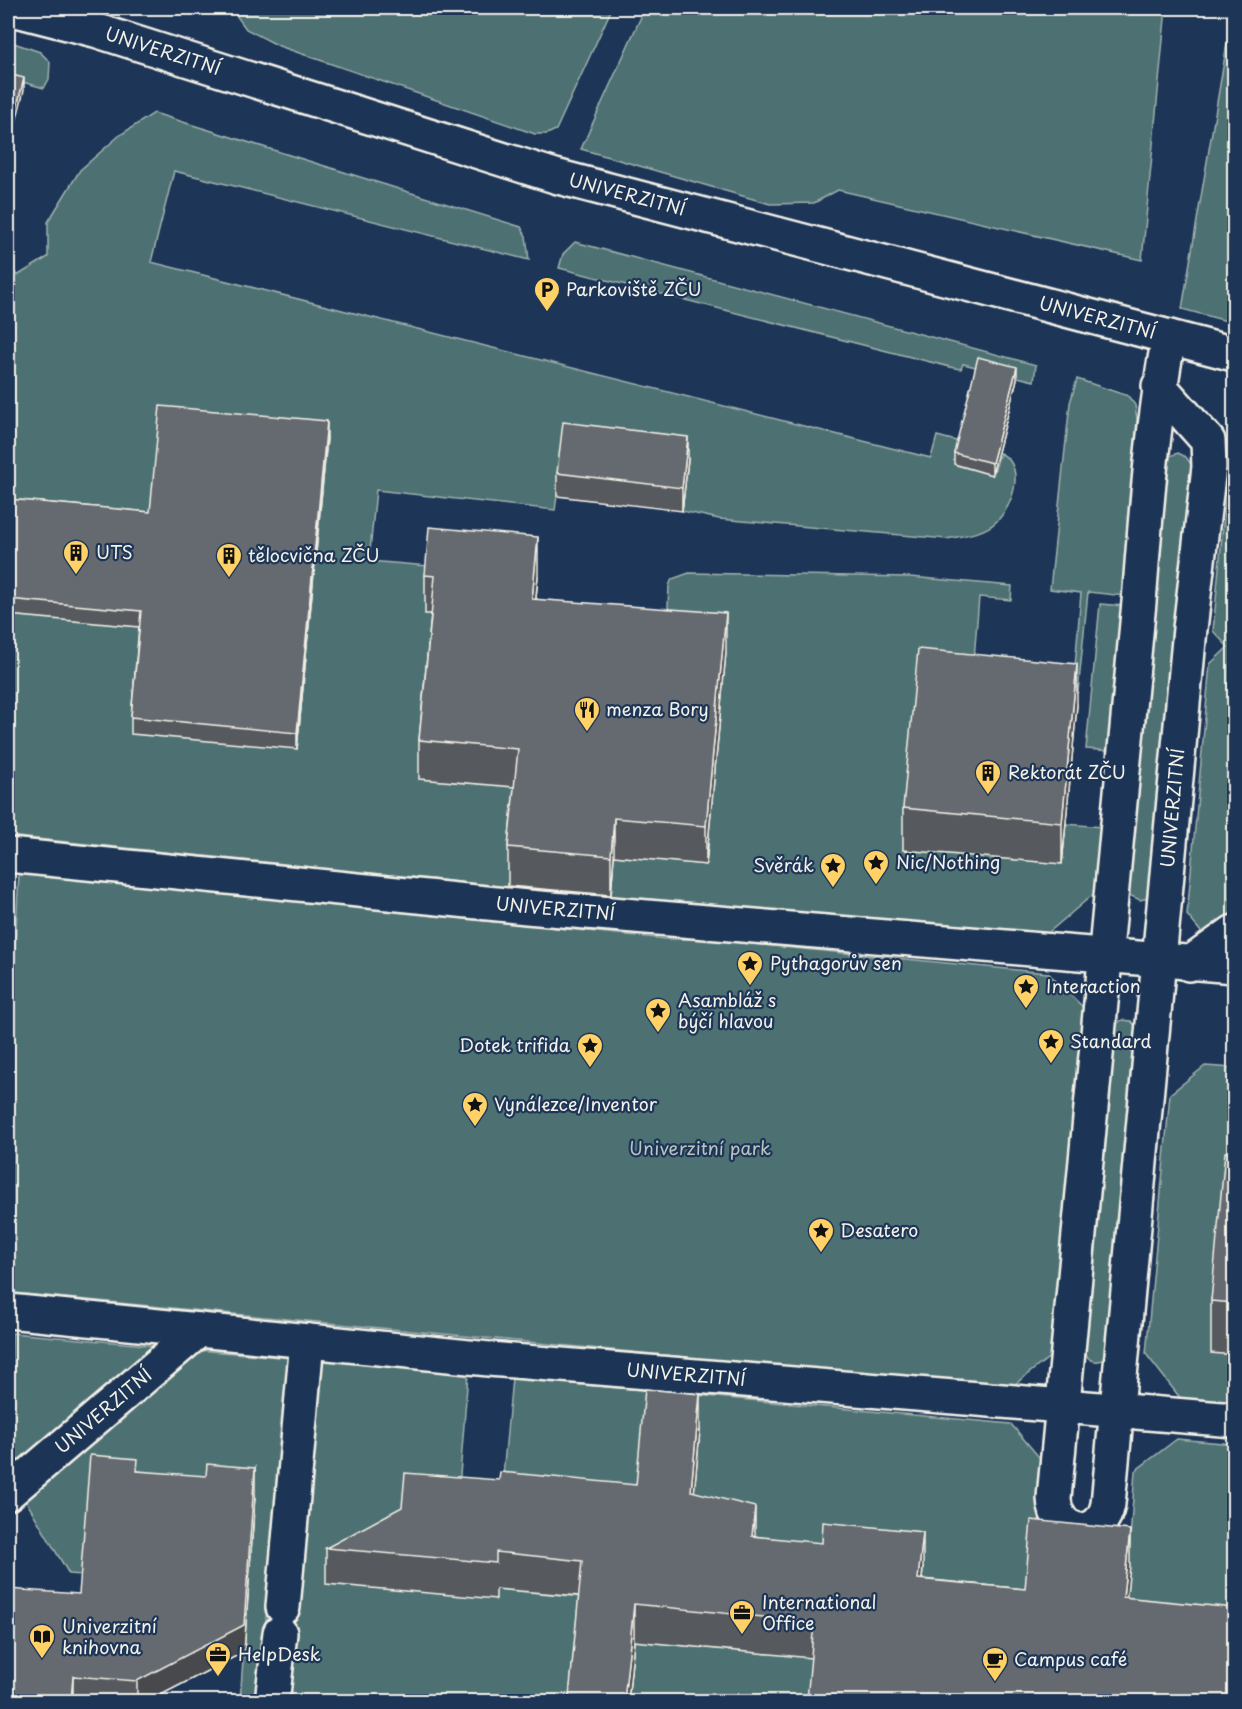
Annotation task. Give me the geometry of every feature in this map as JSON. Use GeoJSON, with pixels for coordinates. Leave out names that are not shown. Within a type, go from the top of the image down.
{"type":"FeatureCollection","features":[{"type":"Feature","properties":{"kind":"street","name":"UNIVERZITNÍ"},"geometry":{"type":"LineString","coordinates":[[9,8],[99,19],[555,176],[1234,354]]}},
{"type":"Feature","properties":{"kind":"street","name":"UNIVERZITNÍ"},"geometry":{"type":"LineString","coordinates":[[1159,387],[1208,441],[1209,467],[1190,629],[1177,962],[1117,1411],[1107,1513],[1095,1526],[1078,1530],[1063,1522],[1054,1507],[1139,602],[1150,460],[1159,387],[1169,337]]}},
{"type":"Feature","properties":{"kind":"street","name":"UNIVERZITNÍ"},"geometry":{"type":"LineString","coordinates":[[8,855],[527,907],[1234,966]]}},
{"type":"Feature","properties":{"kind":"street"},"geometry":{"type":"LineString","coordinates":[[1177,962],[1234,932]]}},
{"type":"Feature","properties":{"kind":"street","name":"UNIVERZITNÍ"},"geometry":{"type":"LineString","coordinates":[[8,1311],[308,1341],[1234,1420]]}},
{"type":"Feature","properties":{"kind":"street","name":"UNIVERZITNÍ"},"geometry":{"type":"LineString","coordinates":[[8,1493],[199,1330]]}},
{"type":"Feature","properties":{"kind":"street"},"geometry":{"type":"LineString","coordinates":[[272,1701],[308,1341]]}},
{"type":"Feature","properties":{"kind":"green space"},"geometry":{"type":"Polygon","coordinates":[[[231,8],[612,8],[556,130],[547,134],[535,134],[279,46],[246,29],[231,8]]]}},
{"type":"Feature","properties":{"kind":"green space"},"geometry":{"type":"Polygon","coordinates":[[[645,8],[1166,8],[1142,260],[838,190],[814,203],[770,204],[581,149],[645,8]]]}},
{"type":"Feature","properties":{"kind":"green space"},"geometry":{"type":"Polygon","coordinates":[[[1234,8],[1234,323],[1182,309],[1234,8]]]}},
{"type":"Feature","properties":{"kind":"green space"},"geometry":{"type":"Polygon","coordinates":[[[8,41],[40,52],[50,62],[49,79],[44,88],[8,78],[8,41]]]}},
{"type":"Feature","properties":{"kind":"green space"},"geometry":{"type":"Polygon","coordinates":[[[154,113],[521,227],[526,236],[529,260],[174,171],[151,262],[931,458],[937,436],[960,442],[955,465],[993,475],[1000,453],[1008,459],[1015,476],[1008,506],[991,526],[973,534],[947,539],[719,519],[682,511],[688,459],[557,496],[555,510],[376,490],[369,561],[429,566],[533,624],[462,679],[452,782],[518,786],[508,887],[8,836],[8,615],[141,620],[297,749],[326,438],[149,537],[8,515],[8,261],[17,276],[48,257],[48,222],[80,170],[120,135],[154,113]]]}},
{"type":"Feature","properties":{"kind":"green space"},"geometry":{"type":"Polygon","coordinates":[[[575,242],[1036,365],[1034,381],[963,364],[961,369],[954,368],[559,268],[563,254],[575,242]]]}},
{"type":"Feature","properties":{"kind":"green space"},"geometry":{"type":"Polygon","coordinates":[[[1077,379],[1128,396],[1135,405],[1137,419],[1125,596],[1088,592],[1078,692],[1073,692],[1081,593],[1050,589],[1070,403],[1077,379]]]}},
{"type":"Feature","properties":{"kind":"green space"},"geometry":{"type":"Polygon","coordinates":[[[1234,450],[1234,862],[1231,901],[1234,902],[1234,924],[1206,938],[1187,915],[1210,664],[1228,647],[1213,631],[1229,461],[1234,450]]]}},
{"type":"Feature","properties":{"kind":"green space"},"geometry":{"type":"Polygon","coordinates":[[[1178,453],[1186,457],[1191,464],[1152,892],[1148,898],[1140,900],[1129,895],[1126,890],[1167,457],[1178,453]]]}},
{"type":"Feature","properties":{"kind":"green space"},"geometry":{"type":"Polygon","coordinates":[[[689,573],[910,577],[1012,586],[1011,600],[979,597],[972,683],[903,849],[1062,864],[1066,824],[1103,827],[1097,891],[1048,933],[611,896],[614,856],[706,865],[666,647],[669,586],[672,579],[689,573]]]}},
{"type":"Feature","properties":{"kind":"green space"},"geometry":{"type":"Polygon","coordinates":[[[1100,604],[1124,606],[1110,751],[1086,749],[1100,604]]]}},
{"type":"Feature","properties":{"kind":"green space","name":"Univerzitní park"},"geometry":{"type":"Polygon","coordinates":[[[19,874],[667,939],[702,939],[1048,973],[1087,1011],[1052,1355],[1010,1388],[14,1293],[8,1283],[8,1075],[19,874]]]}},
{"type":"Feature","properties":{"kind":"green space"},"geometry":{"type":"Polygon","coordinates":[[[1122,1020],[1131,1021],[1136,1027],[1107,1356],[1100,1361],[1093,1361],[1090,1360],[1085,1350],[1115,1025],[1122,1020]]]}},
{"type":"Feature","properties":{"kind":"green space"},"geometry":{"type":"Polygon","coordinates":[[[1205,1066],[1234,1068],[1234,1404],[1181,1399],[1146,1354],[1170,1094],[1205,1066]]]}},
{"type":"Feature","properties":{"kind":"green space"},"geometry":{"type":"Polygon","coordinates":[[[12,1333],[157,1346],[8,1478],[12,1333]]]}},
{"type":"Feature","properties":{"kind":"green space"},"geometry":{"type":"Polygon","coordinates":[[[198,1350],[291,1358],[258,1701],[240,1701],[255,1495],[83,1575],[69,1574],[23,1496],[198,1350]]]}},
{"type":"Feature","properties":{"kind":"green space"},"geometry":{"type":"Polygon","coordinates":[[[318,1360],[468,1374],[457,1513],[495,1599],[496,1589],[582,1597],[572,1701],[286,1702],[318,1360]]]}},
{"type":"Feature","properties":{"kind":"green space"},"geometry":{"type":"Polygon","coordinates":[[[512,1378],[1011,1424],[1044,1463],[1036,1557],[1025,1625],[918,1622],[923,1568],[687,1566],[700,1430],[636,1521],[500,1508],[512,1378]]]}},
{"type":"Feature","properties":{"kind":"green space"},"geometry":{"type":"Polygon","coordinates":[[[1177,1439],[1234,1444],[1234,1688],[1123,1633],[1135,1471],[1177,1439]]]}},
{"type":"Feature","properties":{"kind":"green space"},"geometry":{"type":"Polygon","coordinates":[[[816,1637],[810,1701],[628,1702],[634,1641],[769,1654],[816,1637]]]}},
{"type":"Feature","properties":{"kind":"building"},"geometry":{"type":"Polygon","coordinates":[[[8,74],[24,78],[8,143],[8,74]]]}},
{"type":"Feature","properties":{"kind":"building"},"geometry":{"type":"Polygon","coordinates":[[[978,357],[1017,367],[992,463],[954,453],[978,357]]]}},
{"type":"Feature","properties":{"kind":"building","name":"tělocvična ZČU"},"geometry":{"type":"Polygon","coordinates":[[[160,406],[327,421],[297,733],[131,717],[141,611],[8,599],[8,499],[150,512],[160,406]]]}},
{"type":"Feature","properties":{"kind":"building"},"geometry":{"type":"Polygon","coordinates":[[[563,422],[688,437],[682,488],[557,473],[563,422]]]}},
{"type":"Feature","properties":{"kind":"building","name":"menza Bory"},"geometry":{"type":"Polygon","coordinates":[[[429,527],[538,537],[532,599],[726,613],[706,826],[614,818],[611,856],[508,847],[518,749],[419,740],[435,576],[425,575],[429,527]]]}},
{"type":"Feature","properties":{"kind":"building","name":"Rektorát ZČU"},"geometry":{"type":"Polygon","coordinates":[[[918,649],[1077,664],[1062,823],[903,808],[918,649]]]}},
{"type":"Feature","properties":{"kind":"building"},"geometry":{"type":"Polygon","coordinates":[[[1225,1152],[1234,1153],[1234,1303],[1211,1301],[1225,1152]]]}},
{"type":"Feature","properties":{"kind":"building"},"geometry":{"type":"Polygon","coordinates":[[[645,1389],[700,1394],[691,1491],[755,1507],[752,1536],[822,1543],[823,1522],[923,1532],[918,1579],[1025,1589],[1031,1520],[1130,1530],[1123,1597],[1234,1608],[1234,1701],[807,1701],[814,1622],[634,1604],[624,1701],[569,1697],[582,1561],[496,1552],[496,1563],[326,1548],[402,1507],[405,1473],[499,1480],[500,1472],[636,1485],[645,1389]]]}},
{"type":"Feature","properties":{"kind":"building"},"geometry":{"type":"Polygon","coordinates":[[[90,1455],[138,1459],[137,1471],[206,1476],[207,1464],[255,1468],[244,1625],[137,1681],[73,1676],[71,1701],[8,1701],[8,1589],[79,1594],[90,1455]]]}},
{"type":"Feature","properties":{"kind":"place","name":"Parkoviště ZČU"},"geometry":{"type":"Point","coordinates":[547,313]}},
{"type":"Feature","properties":{"kind":"place","name":"UTS"},"geometry":{"type":"Point","coordinates":[76,576]}},
{"type":"Feature","properties":{"kind":"place","name":"tělocvična ZČU"},"geometry":{"type":"Point","coordinates":[229,579]}},
{"type":"Feature","properties":{"kind":"place","name":"menza Bory"},"geometry":{"type":"Point","coordinates":[587,733]}},
{"type":"Feature","properties":{"kind":"place","name":"Rektorát ZČU"},"geometry":{"type":"Point","coordinates":[988,796]}},
{"type":"Feature","properties":{"kind":"place","name":"Nic/Nothing"},"geometry":{"type":"Point","coordinates":[876,886]}},
{"type":"Feature","properties":{"kind":"place","name":"Svěrák"},"geometry":{"type":"Point","coordinates":[833,889]}},
{"type":"Feature","properties":{"kind":"place","name":"Pythagorův sen"},"geometry":{"type":"Point","coordinates":[750,987]}},
{"type":"Feature","properties":{"kind":"place","name":"Interaction"},"geometry":{"type":"Point","coordinates":[1026,1010]}},
{"type":"Feature","properties":{"kind":"place","name":"Asambláž s býčí hlavou"},"geometry":{"type":"Point","coordinates":[658,1034]}},
{"type":"Feature","properties":{"kind":"place","name":"Standard"},"geometry":{"type":"Point","coordinates":[1051,1065]}},
{"type":"Feature","properties":{"kind":"place","name":"Dotek trifida"},"geometry":{"type":"Point","coordinates":[590,1069]}},
{"type":"Feature","properties":{"kind":"place","name":"Vynálezce/Inventor"},"geometry":{"type":"Point","coordinates":[475,1128]}},
{"type":"Feature","properties":{"kind":"place","name":"Desatero"},"geometry":{"type":"Point","coordinates":[821,1254]}},
{"type":"Feature","properties":{"kind":"place","name":"International Office"},"geometry":{"type":"Point","coordinates":[742,1636]}},
{"type":"Feature","properties":{"kind":"place","name":"Univerzitní knihovna"},"geometry":{"type":"Point","coordinates":[42,1660]}},
{"type":"Feature","properties":{"kind":"place","name":"HelpDesk"},"geometry":{"type":"Point","coordinates":[218,1678]}},
{"type":"Feature","properties":{"kind":"place","name":"Campus café"},"geometry":{"type":"Point","coordinates":[995,1683]}}]}
